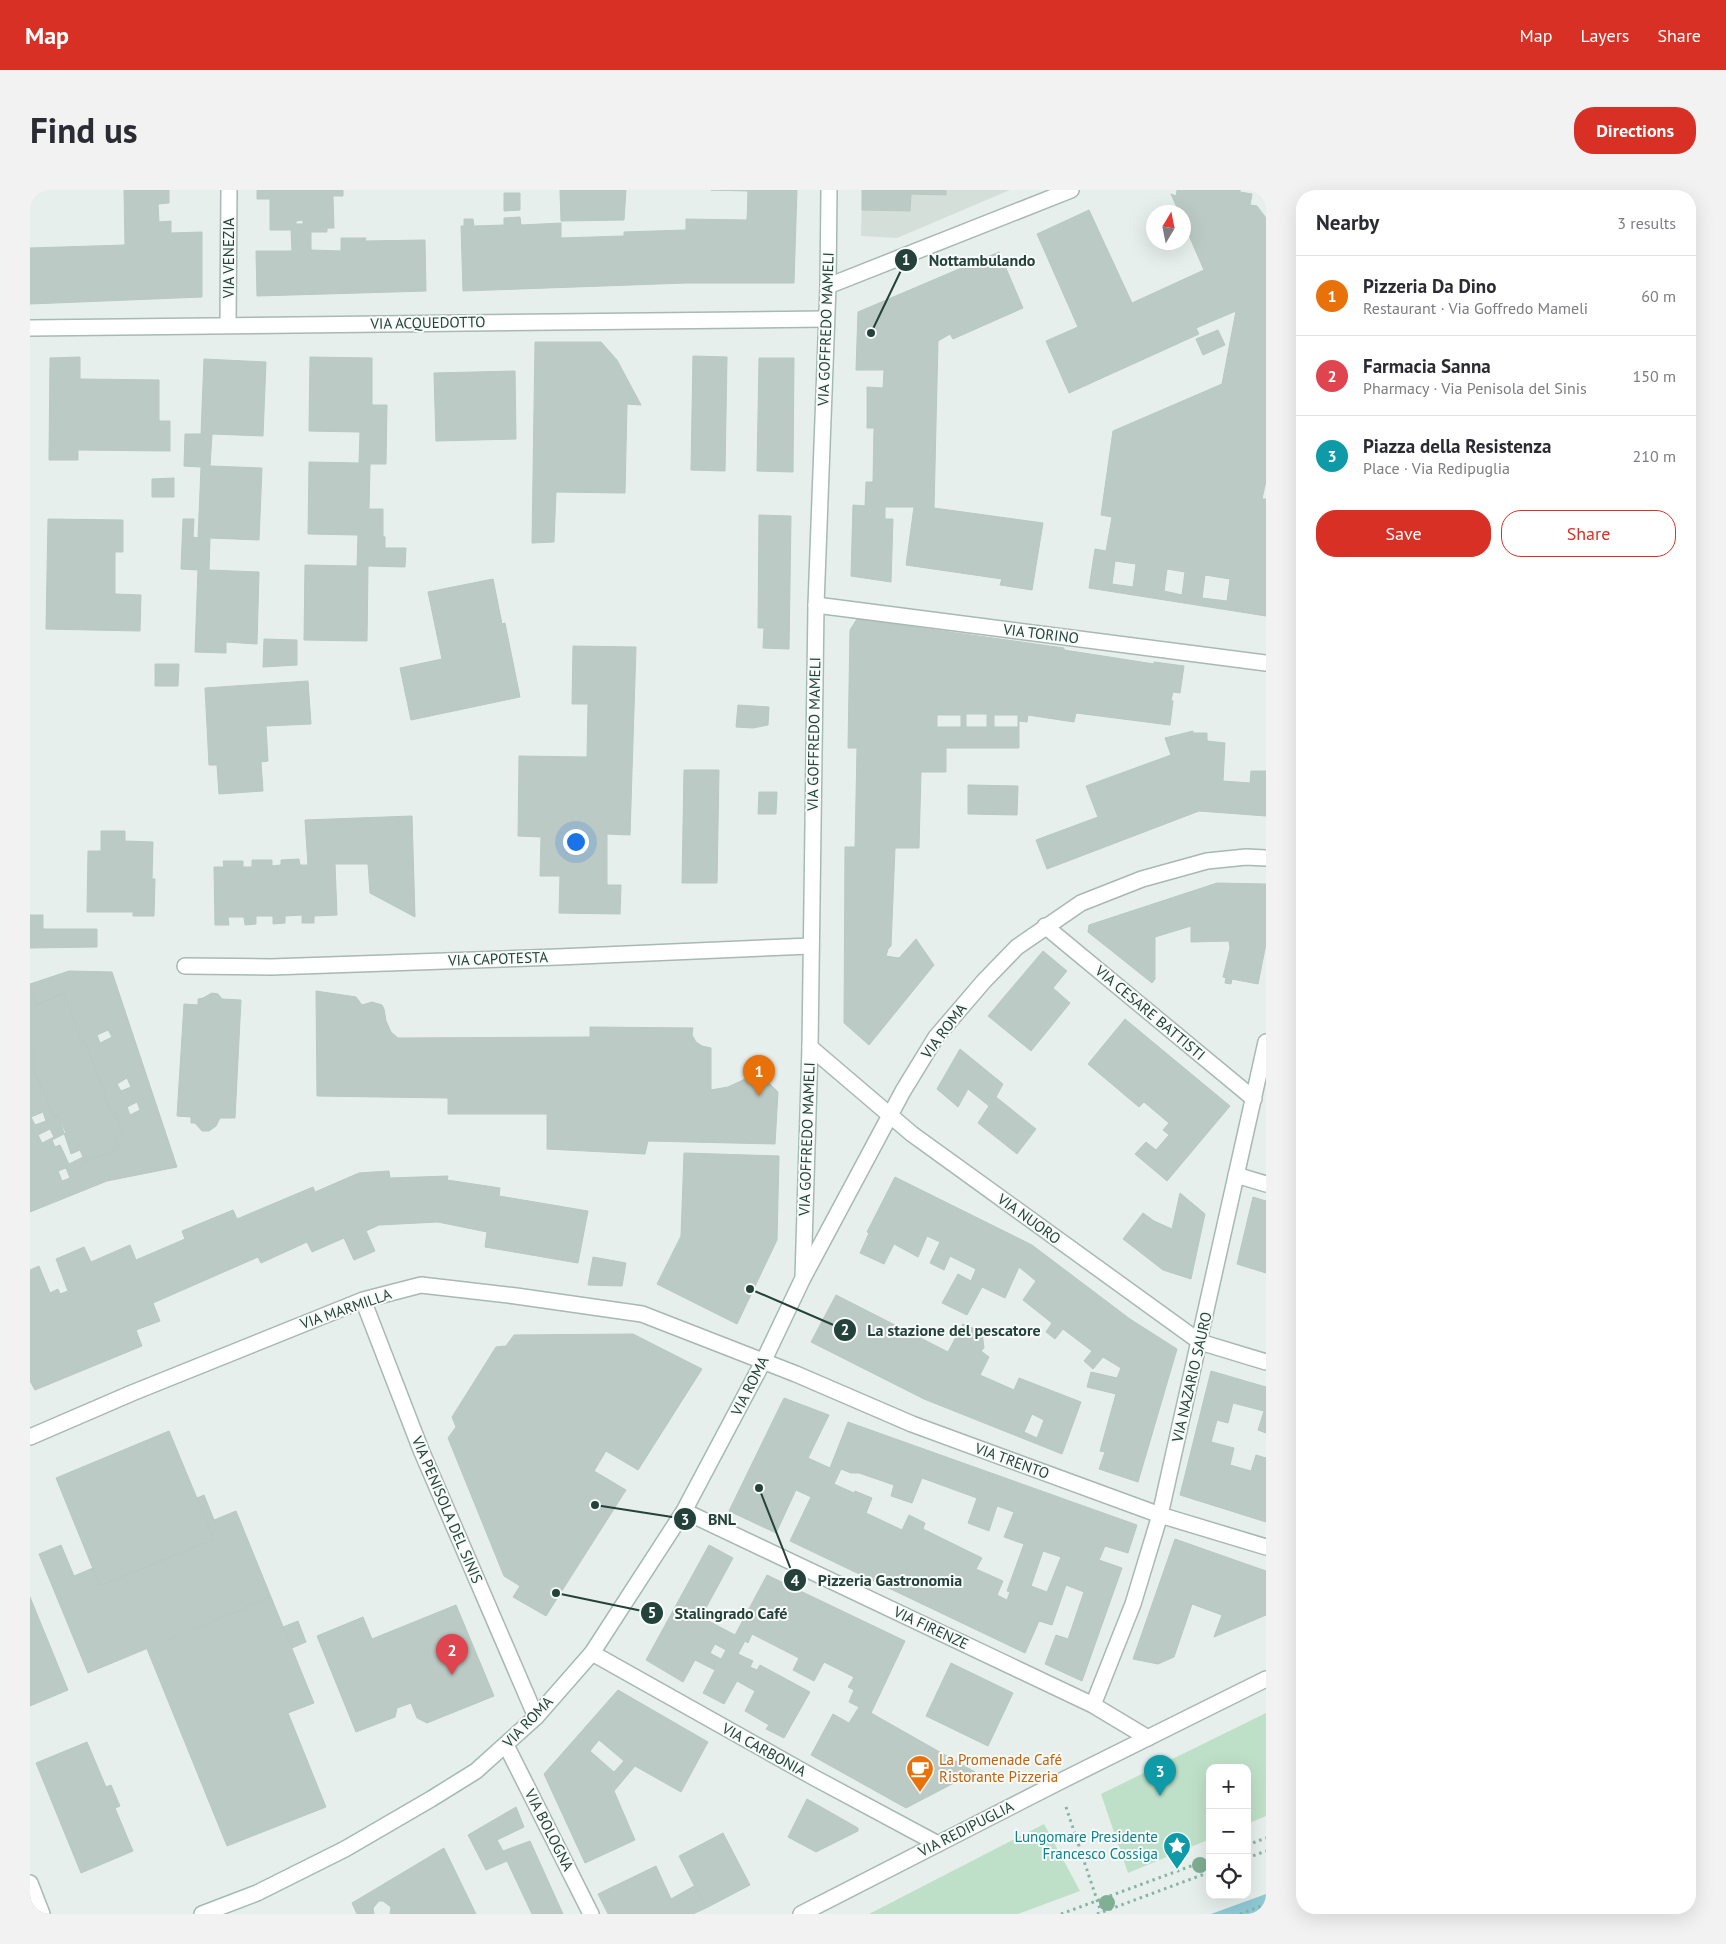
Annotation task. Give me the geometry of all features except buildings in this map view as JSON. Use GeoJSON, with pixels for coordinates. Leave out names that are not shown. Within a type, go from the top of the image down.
{"type":"FeatureCollection","features":[{"type":"Feature","properties":{"kind":"street","name":"VIA VENEZIA"},"geometry":{"type":"LineString","coordinates":[[228,326],[229,190]]}},
{"type":"Feature","properties":{"kind":"street","name":"VIA GOFFREDO MAMELI"},"geometry":{"type":"LineString","coordinates":[[803,1278],[810,1047],[816,605],[828,286],[829,190]]}},
{"type":"Feature","properties":{"kind":"street"},"geometry":{"type":"LineString","coordinates":[[828,286],[1071,190]]}},
{"type":"Feature","properties":{"kind":"street","name":"VIA ACQUEDOTTO"},"geometry":{"type":"LineString","coordinates":[[30,328],[826,319]]}},
{"type":"Feature","properties":{"kind":"street","name":"VIA TORINO"},"geometry":{"type":"LineString","coordinates":[[816,605],[1266,663]]}},
{"type":"Feature","properties":{"kind":"street","name":"VIA ROMA"},"geometry":{"type":"LineString","coordinates":[[202,1914],[257,1893],[345,1849],[476,1771],[536,1717],[592,1653],[684,1512],[763,1362],[803,1278],[903,1091],[936,1037],[984,981],[1017,947],[1081,903],[1142,880],[1207,861],[1246,857],[1266,858]]}},
{"type":"Feature","properties":{"kind":"street","name":"VIA CESARE BATTISTI"},"geometry":{"type":"LineString","coordinates":[[1045,926],[1254,1099]]}},
{"type":"Feature","properties":{"kind":"street","name":"VIA CAPOTESTA"},"geometry":{"type":"LineString","coordinates":[[185,966],[271,967],[810,946]]}},
{"type":"Feature","properties":{"kind":"street","name":"VIA NAZARIO SAURO"},"geometry":{"type":"LineString","coordinates":[[1093,1705],[1133,1604],[1160,1515],[1266,1042]]}},
{"type":"Feature","properties":{"kind":"street","name":"VIA NUORO"},"geometry":{"type":"LineString","coordinates":[[810,1047],[890,1117],[1200,1342],[1266,1362]]}},
{"type":"Feature","properties":{"kind":"street"},"geometry":{"type":"LineString","coordinates":[[1236,1176],[1266,1184]]}},
{"type":"Feature","properties":{"kind":"street","name":"VIA MARMILLA"},"geometry":{"type":"LineString","coordinates":[[30,1437],[132,1392],[363,1300],[421,1285],[642,1314],[763,1362]]}},
{"type":"Feature","properties":{"kind":"street","name":"VIA PENISOLA DEL SINIS"},"geometry":{"type":"LineString","coordinates":[[363,1300],[421,1450],[536,1717]]}},
{"type":"Feature","properties":{"kind":"street","name":"VIA TRENTO"},"geometry":{"type":"LineString","coordinates":[[763,1362],[796,1374],[912,1424],[1160,1515],[1266,1547]]}},
{"type":"Feature","properties":{"kind":"street","name":"VIA FIRENZE"},"geometry":{"type":"LineString","coordinates":[[684,1512],[1093,1705],[1148,1738]]}},
{"type":"Feature","properties":{"kind":"street","name":"VIA CARBONIA"},"geometry":{"type":"LineString","coordinates":[[592,1653],[813,1777],[938,1844]]}},
{"type":"Feature","properties":{"kind":"street","name":"VIA REDIPUGLIA"},"geometry":{"type":"LineString","coordinates":[[802,1914],[1057,1783],[1266,1679]]}},
{"type":"Feature","properties":{"kind":"street","name":"VIA BOLOGNA"},"geometry":{"type":"LineString","coordinates":[[506,1745],[591,1914]]}},
{"type":"Feature","properties":{"kind":"street"},"geometry":{"type":"LineString","coordinates":[[30,1883],[42,1914]]}},
{"type":"Feature","properties":{"kind":"path"},"geometry":{"type":"LineString","coordinates":[[1057,1783],[1098,1901],[1099,1913],[1206,1873]]}},
{"type":"Feature","properties":{"kind":"path"},"geometry":{"type":"LineString","coordinates":[[1251,1844],[1266,1838]]}},
{"type":"Feature","properties":{"kind":"path"},"geometry":{"type":"LineString","coordinates":[[1251,1857],[1266,1851]]}},
{"type":"Feature","properties":{"kind":"path"},"geometry":{"type":"LineString","coordinates":[[1061,1914],[1206,1860]]}},
{"type":"Feature","properties":{"kind":"path"},"geometry":{"type":"LineString","coordinates":[[1240,1914],[1266,1904]]}},
{"type":"Feature","properties":{"kind":"shaded area"},"geometry":{"type":"Polygon","coordinates":[[[862,190],[1010,190],[897,238],[861,236],[862,190]]]}},
{"type":"Feature","properties":{"kind":"green space"},"geometry":{"type":"Polygon","coordinates":[[[1266,1713],[1266,1816],[1251,1822],[1251,1764],[1206,1764],[1206,1841],[1128,1873],[1101,1794],[1266,1713]]]}},
{"type":"Feature","properties":{"kind":"green space"},"geometry":{"type":"Polygon","coordinates":[[[1044,1824],[1080,1891],[1018,1914],[869,1914],[1044,1824]]]}},
{"type":"Feature","properties":{"kind":"water"},"geometry":{"type":"Polygon","coordinates":[[[1266,1894],[1266,1914],[1211,1914],[1266,1894]]]}},
{"type":"Feature","properties":{"kind":"place","name":"Nottambulando"},"geometry":{"type":"Point","coordinates":[871,333]}},
{"type":"Feature","properties":{"kind":"place","name":"Pizzeria Da Dino"},"geometry":{"type":"Point","coordinates":[759,1096]}},
{"type":"Feature","properties":{"kind":"place","name":"La stazione del pescatore"},"geometry":{"type":"Point","coordinates":[750,1289]}},
{"type":"Feature","properties":{"kind":"place","name":"Pizzeria Gastronomia"},"geometry":{"type":"Point","coordinates":[759,1488]}},
{"type":"Feature","properties":{"kind":"place","name":"BNL"},"geometry":{"type":"Point","coordinates":[595,1505]}},
{"type":"Feature","properties":{"kind":"place","name":"Stalingrado Café"},"geometry":{"type":"Point","coordinates":[556,1593]}},
{"type":"Feature","properties":{"kind":"place","name":"Farmacia Sanna"},"geometry":{"type":"Point","coordinates":[452,1675]}},
{"type":"Feature","properties":{"kind":"place","name":"La Promenade Café Ristorante Pizzeria"},"geometry":{"type":"Point","coordinates":[920,1793]}},
{"type":"Feature","properties":{"kind":"place","name":"Piazza della Resistenza"},"geometry":{"type":"Point","coordinates":[1160,1796]}},
{"type":"Feature","properties":{"kind":"place","name":"Lungomare Presidente Francesco Cossiga"},"geometry":{"type":"Point","coordinates":[1177,1870]}}]}
